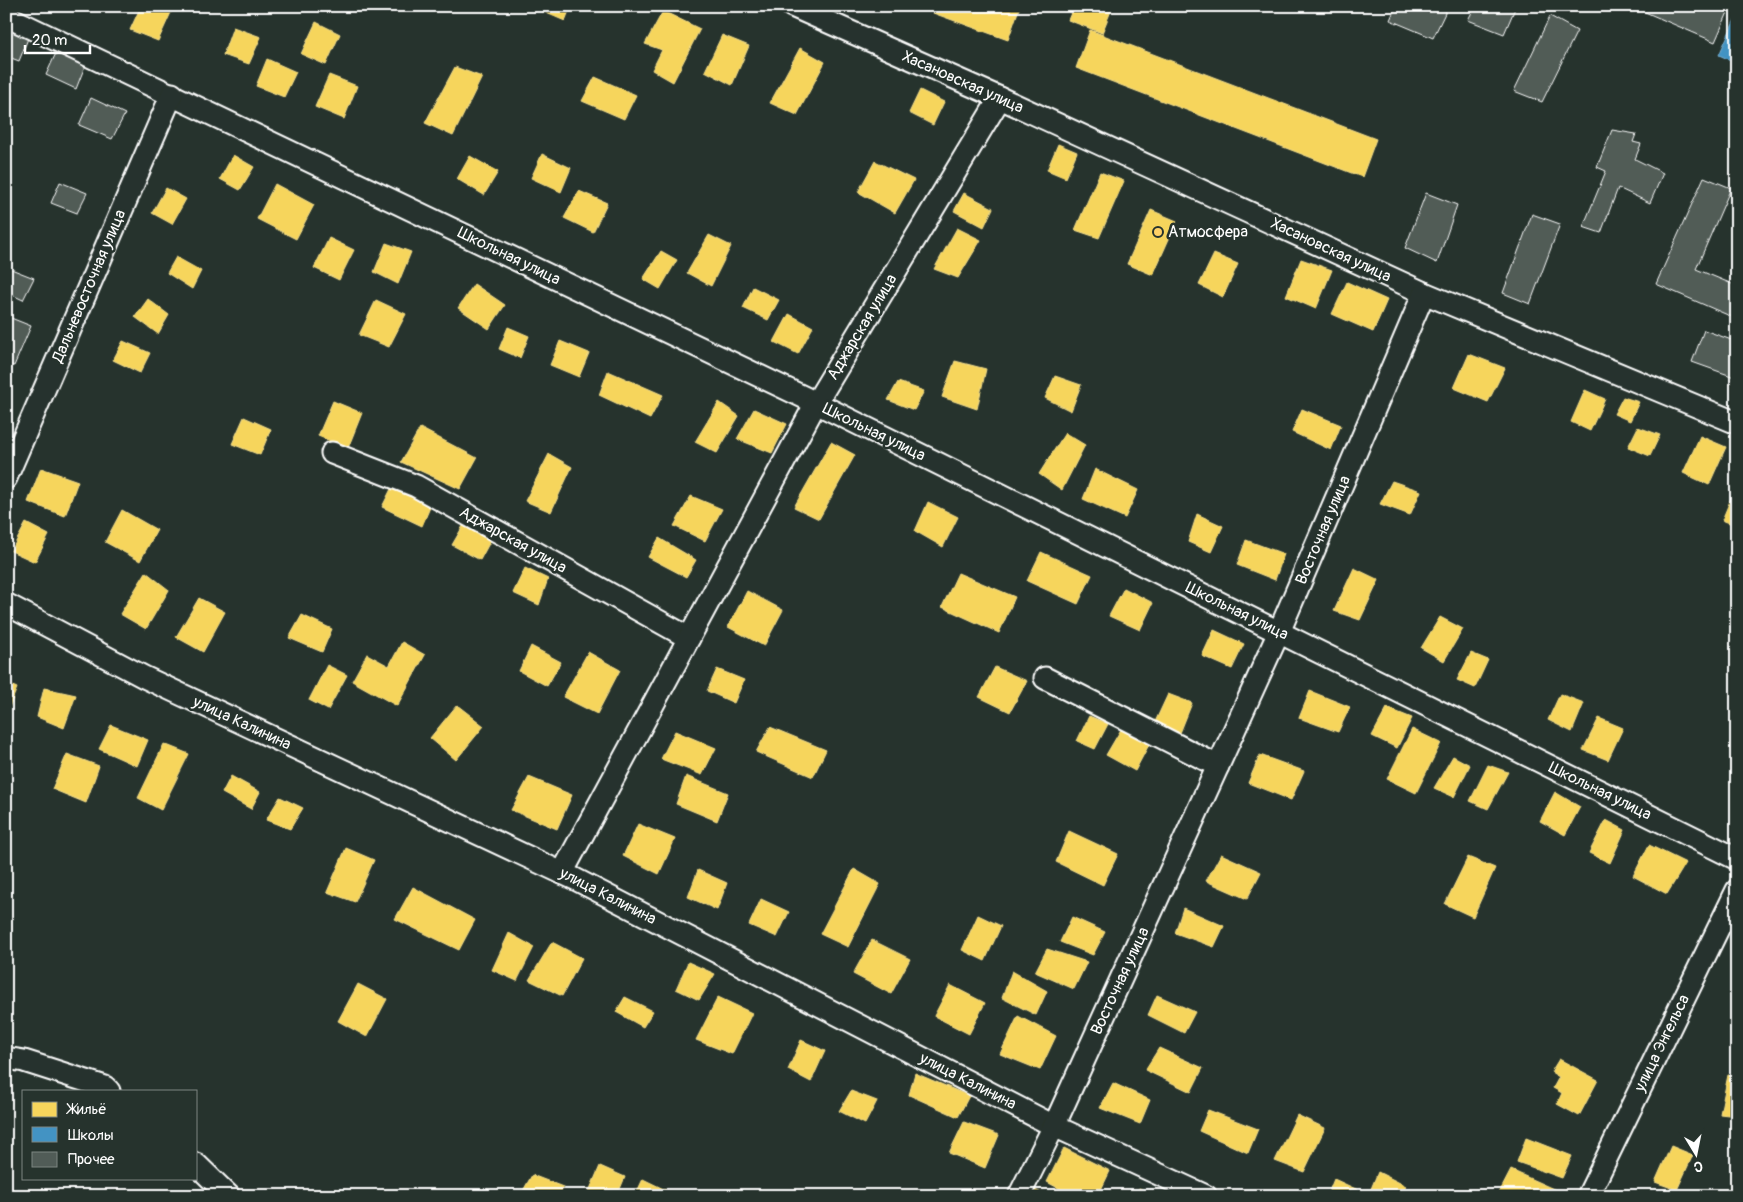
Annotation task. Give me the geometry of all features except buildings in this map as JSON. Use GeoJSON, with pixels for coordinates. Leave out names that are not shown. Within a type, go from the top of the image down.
{"type":"FeatureCollection","features":[{"type":"Feature","properties":{"kind":"street","name":"Хасановская улица"},"geometry":{"type":"LineString","coordinates":[[792,6],[1000,98],[1424,293],[1737,423]]}},
{"type":"Feature","properties":{"kind":"street","name":"Школьная улица"},"geometry":{"type":"LineString","coordinates":[[6,16],[816,403],[1737,859]]}},
{"type":"Feature","properties":{"kind":"street","name":"Дальневосточная улица"},"geometry":{"type":"LineString","coordinates":[[6,478],[172,94]]}},
{"type":"Feature","properties":{"kind":"street","name":"Аджарская улица"},"geometry":{"type":"LineString","coordinates":[[562,873],[816,403],[1000,98]]}},
{"type":"Feature","properties":{"kind":"street","name":"Восточная улица"},"geometry":{"type":"LineString","coordinates":[[1019,1196],[1054,1126],[1279,632],[1424,293]]}},
{"type":"Feature","properties":{"kind":"street","name":"Аджарская улица"},"geometry":{"type":"LineString","coordinates":[[332,453],[416,486],[689,638]]}},
{"type":"Feature","properties":{"kind":"street","name":"улица Калинина"},"geometry":{"type":"LineString","coordinates":[[6,604],[144,678],[562,873],[1054,1126],[1206,1196]]}},
{"type":"Feature","properties":{"kind":"street"},"geometry":{"type":"LineString","coordinates":[[1045,678],[1218,766]]}},
{"type":"Feature","properties":{"kind":"street","name":"улица Энгельса"},"geometry":{"type":"LineString","coordinates":[[1588,1196],[1737,890]]}},
{"type":"Feature","properties":{"kind":"street"},"geometry":{"type":"LineString","coordinates":[[6,1058],[24,1061],[108,1090]]}},
{"type":"Feature","properties":{"kind":"street"},"geometry":{"type":"LineString","coordinates":[[198,1166],[229,1196]]}},
{"type":"Feature","properties":{"kind":"place","name":"Атмосфера"},"geometry":{"type":"Point","coordinates":[1158,232]}}]}
